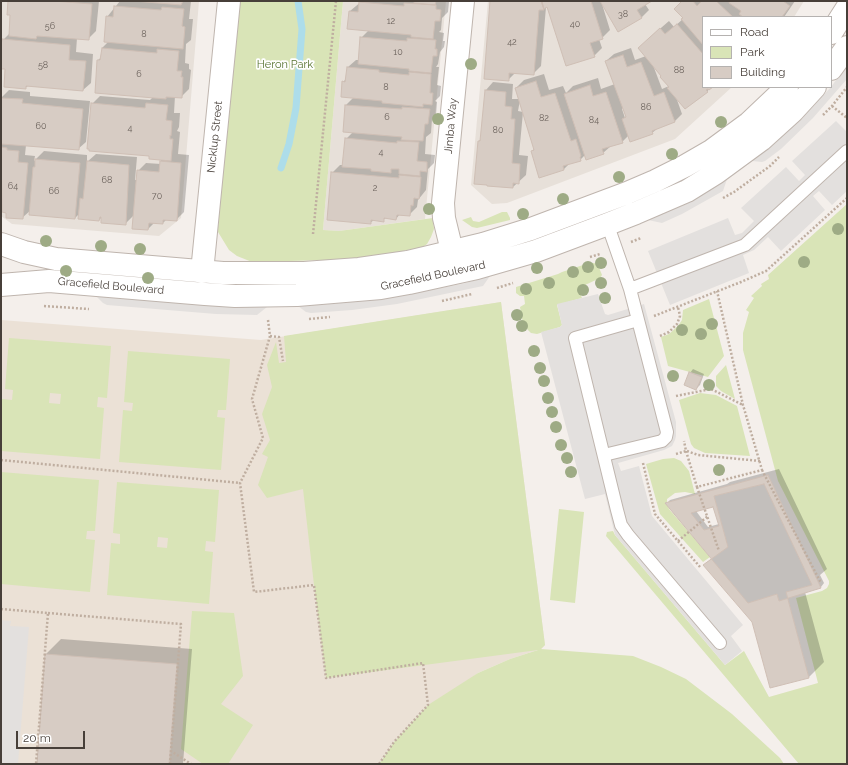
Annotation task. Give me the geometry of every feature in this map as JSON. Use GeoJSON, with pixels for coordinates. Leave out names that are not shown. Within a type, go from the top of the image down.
{"type":"FeatureCollection","features":[{"type":"Feature","properties":{"kind":"street","name":"Nicklup Street"},"geometry":{"type":"LineString","coordinates":[[202,272],[229,1]]}},
{"type":"Feature","properties":{"kind":"street","name":"Jimba Way"},"geometry":{"type":"LineString","coordinates":[[452,251],[444,218],[443,203],[462,1]]}},
{"type":"Feature","properties":{"kind":"street"},"geometry":{"type":"LineString","coordinates":[[832,31],[847,8]]}},
{"type":"Feature","properties":{"kind":"street"},"geometry":{"type":"LineString","coordinates":[[832,68],[847,47]]}},
{"type":"Feature","properties":{"kind":"street","name":"Gracefield Boulevard"},"geometry":{"type":"LineString","coordinates":[[1,244],[40,256],[56,259],[202,272],[262,274],[334,271],[408,262],[513,235],[600,204],[655,181],[698,159],[749,123],[786,88]]}},
{"type":"Feature","properties":{"kind":"street","name":"Gracefield Boulevard"},"geometry":{"type":"LineString","coordinates":[[1,285],[50,281],[228,295],[291,295],[381,288],[477,268],[536,251],[636,213],[686,191],[745,153],[774,128],[815,88]]}},
{"type":"Feature","properties":{"kind":"lane"},"geometry":{"type":"LineString","coordinates":[[630,289],[745,245],[847,151]]}},
{"type":"Feature","properties":{"kind":"lane"},"geometry":{"type":"LineString","coordinates":[[600,204],[630,289],[667,432],[666,438],[662,441],[604,455]]}},
{"type":"Feature","properties":{"kind":"lane"},"geometry":{"type":"LineString","coordinates":[[638,320],[575,338],[621,525],[720,643]]}},
{"type":"Feature","properties":{"kind":"path"},"geometry":{"type":"LineString","coordinates":[[313,234],[336,1]]}},
{"type":"Feature","properties":{"kind":"path"},"geometry":{"type":"LineString","coordinates":[[832,106],[847,118]]}},
{"type":"Feature","properties":{"kind":"path"},"geometry":{"type":"LineString","coordinates":[[651,309],[653,316],[766,271],[847,198]]}},
{"type":"Feature","properties":{"kind":"path"},"geometry":{"type":"LineString","coordinates":[[716,291],[743,405],[762,470],[821,582]]}},
{"type":"Feature","properties":{"kind":"path"},"geometry":{"type":"LineString","coordinates":[[658,336],[669,332],[677,324],[680,316],[678,307]]}},
{"type":"Feature","properties":{"kind":"path"},"geometry":{"type":"LineString","coordinates":[[268,320],[270,336],[252,399],[263,438],[240,483],[254,592],[314,585],[326,678],[423,664],[428,704],[394,742],[379,764]]}},
{"type":"Feature","properties":{"kind":"path"},"geometry":{"type":"LineString","coordinates":[[270,336],[280,337],[284,362]]}},
{"type":"Feature","properties":{"kind":"path"},"geometry":{"type":"LineString","coordinates":[[673,396],[711,389],[743,405]]}},
{"type":"Feature","properties":{"kind":"path"},"geometry":{"type":"LineString","coordinates":[[719,551],[686,451],[698,455],[760,461]]}},
{"type":"Feature","properties":{"kind":"path"},"geometry":{"type":"LineString","coordinates":[[1,460],[240,483]]}},
{"type":"Feature","properties":{"kind":"path"},"geometry":{"type":"LineString","coordinates":[[642,461],[655,514],[700,566]]}},
{"type":"Feature","properties":{"kind":"path"},"geometry":{"type":"LineString","coordinates":[[698,487],[762,470]]}},
{"type":"Feature","properties":{"kind":"path"},"geometry":{"type":"LineString","coordinates":[[678,541],[708,516]]}},
{"type":"Feature","properties":{"kind":"path"},"geometry":{"type":"LineString","coordinates":[[1,609],[181,624],[170,764]]}},
{"type":"Feature","properties":{"kind":"path"},"geometry":{"type":"LineString","coordinates":[[36,764],[48,613]]}},
{"type":"Feature","properties":{"kind":"path"},"geometry":{"type":"LineString","coordinates":[[171,751],[191,764]]}},
{"type":"Feature","properties":{"kind":"shaded area"},"geometry":{"type":"Polygon","coordinates":[[[1,1],[199,1],[181,218],[159,236],[12,224],[1,216],[1,1]]]}},
{"type":"Feature","properties":{"kind":"shaded area"},"geometry":{"type":"Polygon","coordinates":[[[343,1],[446,1],[425,219],[339,231],[323,230],[343,1]]]}},
{"type":"Feature","properties":{"kind":"shaded area"},"geometry":{"type":"Polygon","coordinates":[[[488,1],[804,1],[795,16],[702,16],[702,88],[731,88],[675,139],[507,203],[492,204],[471,185],[488,1]]]}},
{"type":"Feature","properties":{"kind":"shaded area"},"geometry":{"type":"Polygon","coordinates":[[[847,65],[847,79],[813,118],[781,149],[765,161],[752,161],[807,113],[830,88],[832,88],[832,86],[847,65]]]}},
{"type":"Feature","properties":{"kind":"shaded area"},"geometry":{"type":"Polygon","coordinates":[[[836,121],[847,132],[847,191],[832,205],[819,191],[813,196],[825,210],[781,251],[768,237],[754,250],[743,255],[749,273],[670,305],[648,251],[728,218],[735,235],[742,233],[754,221],[741,208],[786,167],[799,181],[805,175],[792,161],[836,121]]]}},
{"type":"Feature","properties":{"kind":"shaded area"},"geometry":{"type":"Polygon","coordinates":[[[727,179],[723,191],[682,214],[662,223],[648,220],[678,207],[727,179]]]}},
{"type":"Feature","properties":{"kind":"shaded area"},"geometry":{"type":"Polygon","coordinates":[[[490,276],[483,286],[397,304],[352,310],[311,313],[306,312],[298,306],[396,296],[462,284],[490,276]]]}},
{"type":"Feature","properties":{"kind":"shaded area"},"geometry":{"type":"Polygon","coordinates":[[[598,294],[605,314],[608,315],[644,304],[676,422],[676,436],[672,446],[664,450],[618,463],[621,471],[639,466],[652,516],[743,625],[731,636],[742,651],[725,665],[615,535],[605,494],[585,499],[541,332],[560,327],[562,325],[557,304],[598,294]]]}},
{"type":"Feature","properties":{"kind":"shaded area"},"geometry":{"type":"Polygon","coordinates":[[[96,296],[216,306],[267,307],[257,315],[216,314],[107,305],[96,296]]]}},
{"type":"Feature","properties":{"kind":"shaded area"},"geometry":{"type":"Polygon","coordinates":[[[501,302],[545,645],[541,649],[510,659],[478,673],[394,742],[379,764],[1,764],[1,320],[261,340],[501,302]]]}},
{"type":"Feature","properties":{"kind":"shaded area"},"geometry":{"type":"Polygon","coordinates":[[[1,620],[11,621],[10,626],[29,627],[18,764],[1,764],[1,620]]]}},
{"type":"Feature","properties":{"kind":"green space","name":"Heron Park"},"geometry":{"type":"Polygon","coordinates":[[[237,1],[343,1],[323,230],[339,231],[433,218],[434,229],[427,244],[423,247],[363,259],[252,262],[237,256],[229,250],[218,232],[218,227],[237,1]]]}},
{"type":"Feature","properties":{"kind":"green space"},"geometry":{"type":"Polygon","coordinates":[[[847,204],[847,764],[799,764],[606,536],[607,532],[613,531],[725,665],[744,651],[769,697],[818,683],[796,598],[822,591],[827,588],[829,581],[778,481],[743,350],[743,333],[749,312],[746,310],[754,298],[751,296],[762,286],[761,284],[769,279],[768,275],[847,204]]]}},
{"type":"Feature","properties":{"kind":"green space"},"geometry":{"type":"Polygon","coordinates":[[[502,212],[507,212],[510,220],[477,228],[472,227],[462,220],[471,217],[473,221],[479,222],[502,212]]]}},
{"type":"Feature","properties":{"kind":"green space"},"geometry":{"type":"Polygon","coordinates":[[[589,263],[598,265],[602,275],[600,278],[583,286],[579,291],[582,298],[557,305],[562,325],[560,327],[537,334],[531,333],[526,328],[522,319],[520,307],[525,304],[524,296],[520,296],[516,293],[516,287],[589,263]]]}},
{"type":"Feature","properties":{"kind":"green space"},"geometry":{"type":"Polygon","coordinates":[[[709,299],[724,356],[708,377],[668,366],[661,337],[669,334],[678,326],[682,320],[683,310],[709,299]]]}},
{"type":"Feature","properties":{"kind":"green space"},"geometry":{"type":"Polygon","coordinates":[[[501,302],[545,645],[541,649],[633,656],[661,667],[686,679],[732,714],[780,758],[784,764],[379,764],[394,742],[428,705],[478,673],[510,659],[538,650],[326,678],[303,489],[267,498],[258,485],[268,457],[262,454],[270,440],[262,414],[272,387],[267,365],[276,342],[279,363],[286,362],[284,336],[501,302]]]}},
{"type":"Feature","properties":{"kind":"green space"},"geometry":{"type":"Polygon","coordinates":[[[9,338],[111,346],[107,398],[98,397],[97,407],[104,408],[100,459],[1,451],[2,399],[12,400],[13,390],[5,389],[9,338]],[[50,393],[49,403],[60,404],[61,394],[50,393]]]}},
{"type":"Feature","properties":{"kind":"green space"},"geometry":{"type":"Polygon","coordinates":[[[128,351],[230,359],[226,410],[218,410],[217,417],[225,418],[221,470],[119,462],[123,410],[132,411],[133,403],[124,402],[128,351]]]}},
{"type":"Feature","properties":{"kind":"green space"},"geometry":{"type":"Polygon","coordinates":[[[726,365],[735,399],[721,391],[716,386],[716,376],[726,365]]]}},
{"type":"Feature","properties":{"kind":"green space"},"geometry":{"type":"Polygon","coordinates":[[[700,393],[716,395],[737,406],[750,456],[705,453],[694,448],[691,444],[679,400],[700,393]]]}},
{"type":"Feature","properties":{"kind":"green space"},"geometry":{"type":"Polygon","coordinates":[[[674,458],[681,461],[689,471],[695,494],[685,492],[675,493],[667,499],[667,503],[669,509],[710,557],[703,562],[660,514],[646,464],[663,459],[674,458]]]}},
{"type":"Feature","properties":{"kind":"green space"},"geometry":{"type":"Polygon","coordinates":[[[1,472],[99,480],[95,531],[87,531],[86,539],[95,540],[90,592],[1,584],[1,472]]]}},
{"type":"Feature","properties":{"kind":"green space"},"geometry":{"type":"Polygon","coordinates":[[[117,482],[219,490],[215,542],[206,541],[205,551],[213,552],[209,604],[107,595],[111,543],[120,544],[120,534],[113,533],[117,482]],[[158,537],[157,547],[167,548],[168,538],[158,537]]]}},
{"type":"Feature","properties":{"kind":"green space"},"geometry":{"type":"Polygon","coordinates":[[[559,509],[584,512],[575,603],[550,600],[559,509]]]}},
{"type":"Feature","properties":{"kind":"green space"},"geometry":{"type":"Polygon","coordinates":[[[192,611],[234,613],[243,676],[221,704],[253,725],[228,764],[203,764],[181,749],[192,611]]]}},
{"type":"Feature","properties":{"kind":"building"},"geometry":{"type":"Polygon","coordinates":[[[8,1],[53,1],[92,4],[89,40],[37,36],[36,39],[9,36],[10,15],[7,15],[8,1]]]}},
{"type":"Feature","properties":{"kind":"building"},"geometry":{"type":"Polygon","coordinates":[[[134,1],[183,1],[181,5],[134,1]]]}},
{"type":"Feature","properties":{"kind":"building"},"geometry":{"type":"Polygon","coordinates":[[[414,1],[436,1],[435,5],[414,3],[414,1]]]}},
{"type":"Feature","properties":{"kind":"building"},"geometry":{"type":"Polygon","coordinates":[[[490,1],[541,1],[544,10],[539,10],[534,75],[509,73],[509,81],[484,79],[490,1]]]}},
{"type":"Feature","properties":{"kind":"building"},"geometry":{"type":"Polygon","coordinates":[[[542,1],[591,1],[603,39],[590,43],[595,57],[566,66],[547,7],[544,9],[542,1]]]}},
{"type":"Feature","properties":{"kind":"building"},"geometry":{"type":"Polygon","coordinates":[[[600,1],[652,1],[637,10],[642,18],[618,32],[600,1]]]}},
{"type":"Feature","properties":{"kind":"building"},"geometry":{"type":"Polygon","coordinates":[[[682,1],[693,1],[697,6],[702,1],[716,1],[732,16],[702,16],[702,44],[681,19],[683,18],[674,9],[682,1]]]}},
{"type":"Feature","properties":{"kind":"building"},"geometry":{"type":"Polygon","coordinates":[[[730,1],[783,1],[790,6],[783,16],[742,16],[739,14],[741,11],[729,3],[730,1]]]}},
{"type":"Feature","properties":{"kind":"building"},"geometry":{"type":"Polygon","coordinates":[[[359,2],[404,6],[404,3],[436,5],[436,9],[441,10],[440,21],[435,21],[433,39],[411,37],[411,35],[347,29],[349,11],[358,12],[359,2]]]}},
{"type":"Feature","properties":{"kind":"building"},"geometry":{"type":"Polygon","coordinates":[[[114,6],[161,10],[162,7],[184,9],[182,26],[185,27],[183,49],[104,42],[106,16],[113,17],[114,6]]]}},
{"type":"Feature","properties":{"kind":"building"},"geometry":{"type":"Polygon","coordinates":[[[677,24],[702,53],[702,88],[712,88],[706,90],[708,92],[685,109],[667,88],[669,87],[638,48],[660,28],[665,34],[677,24]]]}},
{"type":"Feature","properties":{"kind":"building"},"geometry":{"type":"Polygon","coordinates":[[[360,37],[407,41],[407,38],[436,40],[435,49],[437,49],[437,56],[433,56],[431,73],[409,71],[409,69],[358,64],[360,37]]]}},
{"type":"Feature","properties":{"kind":"building"},"geometry":{"type":"Polygon","coordinates":[[[2,39],[70,45],[69,60],[86,61],[83,91],[26,86],[26,89],[4,87],[5,69],[1,69],[2,39]]]}},
{"type":"Feature","properties":{"kind":"building"},"geometry":{"type":"Polygon","coordinates":[[[102,48],[157,53],[157,49],[179,51],[177,71],[182,71],[182,98],[166,97],[166,99],[95,93],[97,60],[100,60],[102,48]]]}},
{"type":"Feature","properties":{"kind":"building"},"geometry":{"type":"Polygon","coordinates":[[[623,55],[627,67],[641,62],[654,96],[664,92],[675,122],[652,131],[653,134],[630,142],[622,119],[626,117],[605,61],[623,55]]]}},
{"type":"Feature","properties":{"kind":"building"},"geometry":{"type":"Polygon","coordinates":[[[347,67],[409,75],[409,72],[431,74],[430,93],[433,93],[432,105],[423,104],[423,107],[341,97],[342,81],[345,82],[347,67]]]}},
{"type":"Feature","properties":{"kind":"building"},"geometry":{"type":"Polygon","coordinates":[[[536,81],[541,97],[555,93],[571,141],[576,139],[581,156],[581,161],[563,166],[564,170],[539,178],[531,151],[534,150],[515,88],[536,81]]]}},
{"type":"Feature","properties":{"kind":"building"},"geometry":{"type":"Polygon","coordinates":[[[590,85],[593,96],[606,92],[623,143],[602,149],[604,154],[586,160],[564,94],[590,85]]]}},
{"type":"Feature","properties":{"kind":"building"},"geometry":{"type":"Polygon","coordinates":[[[485,90],[506,92],[505,106],[512,107],[511,119],[515,119],[512,163],[520,164],[519,184],[513,183],[513,188],[474,184],[485,90]]]}},
{"type":"Feature","properties":{"kind":"building"},"geometry":{"type":"Polygon","coordinates":[[[1,98],[23,99],[22,103],[83,109],[79,150],[1,144],[1,98]]]}},
{"type":"Feature","properties":{"kind":"building"},"geometry":{"type":"Polygon","coordinates":[[[91,103],[145,108],[146,103],[168,105],[166,120],[172,121],[170,139],[173,139],[171,161],[149,159],[149,156],[89,151],[89,149],[87,149],[91,103]]]}},
{"type":"Feature","properties":{"kind":"building"},"geometry":{"type":"Polygon","coordinates":[[[345,105],[402,109],[402,107],[430,109],[428,124],[425,124],[423,141],[401,140],[402,137],[343,132],[345,105]]]}},
{"type":"Feature","properties":{"kind":"building"},"geometry":{"type":"Polygon","coordinates":[[[345,138],[397,143],[397,141],[419,142],[417,161],[427,162],[427,172],[420,171],[420,176],[399,174],[399,169],[391,169],[391,173],[371,171],[371,169],[342,167],[345,138]]]}},
{"type":"Feature","properties":{"kind":"building"},"geometry":{"type":"Polygon","coordinates":[[[1,147],[7,148],[7,150],[19,151],[18,162],[28,163],[23,219],[6,218],[6,213],[2,212],[1,147]]]}},
{"type":"Feature","properties":{"kind":"building"},"geometry":{"type":"Polygon","coordinates":[[[35,159],[80,163],[75,219],[29,215],[35,159]]]}},
{"type":"Feature","properties":{"kind":"building"},"geometry":{"type":"Polygon","coordinates":[[[87,161],[129,165],[126,225],[101,223],[101,217],[99,221],[78,219],[80,198],[83,199],[87,161]]]}},
{"type":"Feature","properties":{"kind":"building"},"geometry":{"type":"Polygon","coordinates":[[[160,161],[181,163],[177,221],[163,220],[163,224],[149,223],[148,230],[132,229],[137,170],[159,172],[160,161]]]}},
{"type":"Feature","properties":{"kind":"building"},"geometry":{"type":"Polygon","coordinates":[[[331,172],[399,178],[399,175],[421,177],[419,199],[414,198],[413,206],[411,205],[410,216],[397,215],[396,220],[384,218],[384,222],[371,220],[371,224],[327,220],[331,172]]]}},
{"type":"Feature","properties":{"kind":"building"},"geometry":{"type":"Polygon","coordinates":[[[689,372],[702,377],[696,390],[684,385],[689,372]]]}},
{"type":"Feature","properties":{"kind":"building"},"geometry":{"type":"Polygon","coordinates":[[[768,475],[821,588],[779,601],[777,594],[748,603],[665,503],[768,475]],[[713,507],[691,513],[704,530],[719,526],[713,507]]]}},
{"type":"Feature","properties":{"kind":"building"},"geometry":{"type":"Polygon","coordinates":[[[764,484],[812,585],[786,592],[809,678],[770,688],[752,622],[703,565],[728,547],[714,496],[764,484]]]}},
{"type":"Feature","properties":{"kind":"building"},"geometry":{"type":"Polygon","coordinates":[[[45,654],[177,664],[169,764],[37,764],[45,654]]]}},
{"type":"Feature","properties":{"kind":"waterway"},"geometry":{"type":"LineString","coordinates":[[281,168],[289,144],[296,108],[302,29],[298,1]]}}]}
